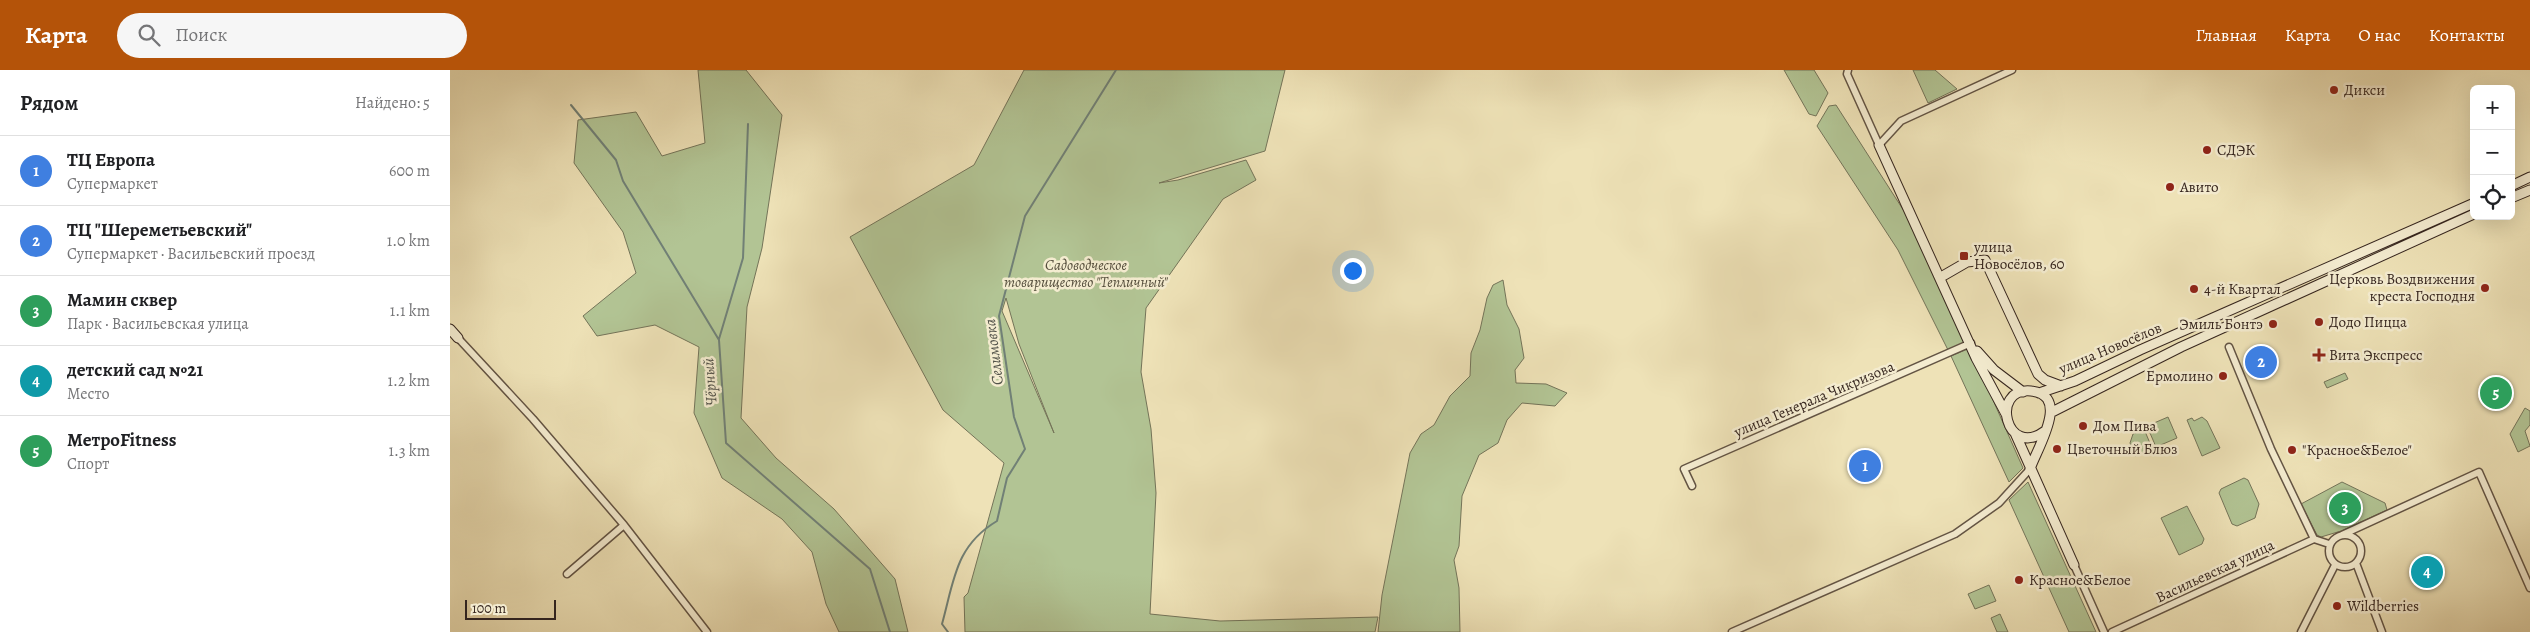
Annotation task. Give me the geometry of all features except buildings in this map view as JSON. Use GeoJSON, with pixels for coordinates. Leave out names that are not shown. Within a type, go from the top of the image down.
{"type":"FeatureCollection","features":[{"type":"Feature","properties":{"kind":"street"},"geometry":{"type":"LineString","coordinates":[[1848,70],[1847,74],[1971,343],[1976,358],[2006,414],[2010,428],[2021,436],[2034,437],[2045,431]]}},
{"type":"Feature","properties":{"kind":"street"},"geometry":{"type":"LineString","coordinates":[[1880,145],[1901,121],[2012,70]]}},
{"type":"Feature","properties":{"kind":"street"},"geometry":{"type":"LineString","coordinates":[[2515,184],[2530,177]]}},
{"type":"Feature","properties":{"kind":"street"},"geometry":{"type":"LineString","coordinates":[[2515,196],[2530,190]]}},
{"type":"Feature","properties":{"kind":"street","name":"улица Новосёлов"},"geometry":{"type":"LineString","coordinates":[[1941,277],[1967,262],[1985,260],[2038,374],[2045,380],[2062,386],[2470,204]]}},
{"type":"Feature","properties":{"kind":"street","name":"улица Новосёлов"},"geometry":{"type":"LineString","coordinates":[[2052,412],[2181,347],[2470,216]]}},
{"type":"Feature","properties":{"kind":"street"},"geometry":{"type":"LineString","coordinates":[[450,329],[532,418],[624,525],[707,632]]}},
{"type":"Feature","properties":{"kind":"street"},"geometry":{"type":"LineString","coordinates":[[1971,343],[1994,370],[2023,392],[2038,393],[2062,386]]}},
{"type":"Feature","properties":{"kind":"street","name":"улица Генерала Чикризова"},"geometry":{"type":"LineString","coordinates":[[1692,486],[1684,469],[1971,343]]}},
{"type":"Feature","properties":{"kind":"street"},"geometry":{"type":"LineString","coordinates":[[2229,347],[2270,448],[2314,539],[2329,544]]}},
{"type":"Feature","properties":{"kind":"street"},"geometry":{"type":"LineString","coordinates":[[2038,374],[2038,393]]}},
{"type":"Feature","properties":{"kind":"street"},"geometry":{"type":"LineString","coordinates":[[2006,414],[2010,400],[2023,392]]}},
{"type":"Feature","properties":{"kind":"street"},"geometry":{"type":"LineString","coordinates":[[1732,632],[1956,534],[1981,518],[1999,503],[2030,469],[2045,431],[2051,422],[2052,412],[2046,398],[2038,393]]}},
{"type":"Feature","properties":{"kind":"street"},"geometry":{"type":"LineString","coordinates":[[2015,433],[2104,632]]}},
{"type":"Feature","properties":{"kind":"street"},"geometry":{"type":"LineString","coordinates":[[2342,534],[2352,536],[2359,543],[2361,553],[2356,563],[2346,568],[2335,565],[2329,556],[2329,544],[2337,536],[2479,472],[2530,588]]}},
{"type":"Feature","properties":{"kind":"street"},"geometry":{"type":"LineString","coordinates":[[568,574],[624,525]]}},
{"type":"Feature","properties":{"kind":"street","name":"Васильевская улица"},"geometry":{"type":"LineString","coordinates":[[2112,632],[2314,539]]}},
{"type":"Feature","properties":{"kind":"street"},"geometry":{"type":"LineString","coordinates":[[2356,563],[2382,632]]}},
{"type":"Feature","properties":{"kind":"street"},"geometry":{"type":"LineString","coordinates":[[2301,632],[2335,565]]}},
{"type":"Feature","properties":{"kind":"green space"},"geometry":{"type":"Polygon","coordinates":[[[698,70],[746,70],[782,115],[762,248],[747,307],[741,418],[776,458],[834,509],[895,579],[908,632],[839,632],[826,604],[812,552],[782,519],[722,478],[694,413],[699,347],[655,325],[597,336],[583,316],[636,273],[623,232],[574,163],[578,120],[636,112],[662,156],[705,143],[698,70]]]}},
{"type":"Feature","properties":{"kind":"green space","name":"Садоводческое товарищество \"Тепличный\""},"geometry":{"type":"Polygon","coordinates":[[[1024,70],[1285,70],[1265,151],[1159,183],[1178,180],[1246,160],[1256,180],[1223,199],[1146,308],[1141,372],[1151,429],[1156,493],[1150,614],[1220,621],[1378,617],[1375,632],[965,632],[964,597],[968,593],[1004,463],[943,410],[850,237],[974,165],[1024,70]],[[1006,298],[1002,311],[1054,433],[1019,344],[1006,298]]]}},
{"type":"Feature","properties":{"kind":"green space"},"geometry":{"type":"Polygon","coordinates":[[[1784,70],[1814,70],[1828,93],[1816,116],[1809,114],[1784,70]]]}},
{"type":"Feature","properties":{"kind":"green space"},"geometry":{"type":"Polygon","coordinates":[[[1913,70],[1935,70],[1957,89],[1928,103],[1913,70]]]}},
{"type":"Feature","properties":{"kind":"green space"},"geometry":{"type":"Polygon","coordinates":[[[1836,105],[1911,222],[1968,341],[1948,350],[1898,250],[1817,126],[1829,106],[1836,105]]]}},
{"type":"Feature","properties":{"kind":"green space"},"geometry":{"type":"Polygon","coordinates":[[[1503,280],[1507,305],[1519,329],[1524,358],[1515,370],[1516,383],[1546,384],[1567,393],[1555,406],[1522,403],[1507,420],[1498,443],[1479,455],[1462,496],[1459,546],[1454,560],[1459,588],[1460,632],[1378,632],[1382,595],[1410,453],[1421,434],[1434,425],[1450,396],[1470,376],[1471,353],[1480,330],[1487,298],[1493,285],[1503,280]]]}},
{"type":"Feature","properties":{"kind":"green space"},"geometry":{"type":"Polygon","coordinates":[[[1970,348],[2023,468],[2009,482],[1951,356],[1970,348]]]}},
{"type":"Feature","properties":{"kind":"green space"},"geometry":{"type":"Polygon","coordinates":[[[2345,373],[2348,379],[2327,388],[2324,382],[2345,373]]]}},
{"type":"Feature","properties":{"kind":"green space"},"geometry":{"type":"Polygon","coordinates":[[[2525,408],[2530,411],[2530,425],[2525,431],[2530,446],[2518,452],[2510,434],[2525,408]]]}},
{"type":"Feature","properties":{"kind":"green space"},"geometry":{"type":"Polygon","coordinates":[[[2168,417],[2177,438],[2156,447],[2147,426],[2168,417]]]}},
{"type":"Feature","properties":{"kind":"green space"},"geometry":{"type":"Polygon","coordinates":[[[2202,417],[2207,421],[2220,448],[2202,456],[2187,420],[2192,418],[2194,421],[2202,417]]]}},
{"type":"Feature","properties":{"kind":"green space"},"geometry":{"type":"Polygon","coordinates":[[[2144,429],[2152,448],[2135,456],[2130,443],[2133,434],[2144,429]]]}},
{"type":"Feature","properties":{"kind":"green space"},"geometry":{"type":"Polygon","coordinates":[[[2244,478],[2248,480],[2259,504],[2255,518],[2237,526],[2232,524],[2219,493],[2221,489],[2244,478]]]}},
{"type":"Feature","properties":{"kind":"green space"},"geometry":{"type":"Polygon","coordinates":[[[2028,482],[2096,632],[2069,632],[2009,500],[2028,482]]]}},
{"type":"Feature","properties":{"kind":"green space"},"geometry":{"type":"Polygon","coordinates":[[[2342,482],[2385,503],[2387,510],[2341,531],[2321,537],[2317,535],[2301,504],[2342,482]]]}},
{"type":"Feature","properties":{"kind":"green space"},"geometry":{"type":"Polygon","coordinates":[[[2187,506],[2204,539],[2202,544],[2179,555],[2161,518],[2187,506]]]}},
{"type":"Feature","properties":{"kind":"green space"},"geometry":{"type":"Polygon","coordinates":[[[1989,585],[1996,601],[1975,609],[1968,594],[1989,585]]]}},
{"type":"Feature","properties":{"kind":"green space"},"geometry":{"type":"Polygon","coordinates":[[[2000,614],[2008,632],[1997,632],[1991,618],[2000,614]]]}},
{"type":"Feature","properties":{"kind":"waterway","name":"Селимовка"},"geometry":{"type":"LineString","coordinates":[[948,632],[942,624],[958,566],[972,542],[997,521],[1007,478],[1025,449],[1014,417],[999,316],[1025,216],[1116,70]]}},
{"type":"Feature","properties":{"kind":"waterway","name":"Чёрный"},"geometry":{"type":"LineString","coordinates":[[571,105],[616,160],[623,181],[719,340],[726,443],[870,569],[890,632]]}},
{"type":"Feature","properties":{"kind":"waterway"},"geometry":{"type":"LineString","coordinates":[[719,339],[743,258],[748,124]]}},
{"type":"Feature","properties":{"kind":"place","name":"Дикси"},"geometry":{"type":"Point","coordinates":[2334,90]}},
{"type":"Feature","properties":{"kind":"place","name":"СДЭК"},"geometry":{"type":"Point","coordinates":[2207,150]}},
{"type":"Feature","properties":{"kind":"place","name":"Авито"},"geometry":{"type":"Point","coordinates":[2170,187]}},
{"type":"Feature","properties":{"kind":"place","name":"улица Новосёлов, 60"},"geometry":{"type":"Point","coordinates":[1964,256]}},
{"type":"Feature","properties":{"kind":"place","name":"Церковь Воздвижения креста Господня"},"geometry":{"type":"Point","coordinates":[2485,288]}},
{"type":"Feature","properties":{"kind":"place","name":"4-й Квартал"},"geometry":{"type":"Point","coordinates":[2194,289]}},
{"type":"Feature","properties":{"kind":"place","name":"Додо Пицца"},"geometry":{"type":"Point","coordinates":[2319,322]}},
{"type":"Feature","properties":{"kind":"place","name":"Эмиль Бонтэ"},"geometry":{"type":"Point","coordinates":[2273,324]}},
{"type":"Feature","properties":{"kind":"place","name":"Вита Экспресс"},"geometry":{"type":"Point","coordinates":[2319,355]}},
{"type":"Feature","properties":{"kind":"place","name":"ТЦ \"Шереметьевский\""},"geometry":{"type":"Point","coordinates":[2261,362]}},
{"type":"Feature","properties":{"kind":"place","name":"Ермолино"},"geometry":{"type":"Point","coordinates":[2223,376]}},
{"type":"Feature","properties":{"kind":"place","name":"МетроFitness"},"geometry":{"type":"Point","coordinates":[2496,393]}},
{"type":"Feature","properties":{"kind":"place","name":"Дом Пива"},"geometry":{"type":"Point","coordinates":[2083,426]}},
{"type":"Feature","properties":{"kind":"place","name":"Цветочный Блюз"},"geometry":{"type":"Point","coordinates":[2057,449]}},
{"type":"Feature","properties":{"kind":"place","name":"\"Красное&Белое\""},"geometry":{"type":"Point","coordinates":[2292,450]}},
{"type":"Feature","properties":{"kind":"place","name":"ТЦ Европа"},"geometry":{"type":"Point","coordinates":[1865,466]}},
{"type":"Feature","properties":{"kind":"place","name":"Мамин сквер"},"geometry":{"type":"Point","coordinates":[2345,508]}},
{"type":"Feature","properties":{"kind":"place","name":"детский сад №21"},"geometry":{"type":"Point","coordinates":[2427,572]}},
{"type":"Feature","properties":{"kind":"place","name":"Красное&Белое"},"geometry":{"type":"Point","coordinates":[2019,580]}},
{"type":"Feature","properties":{"kind":"place","name":"Wildberries"},"geometry":{"type":"Point","coordinates":[2337,606]}}]}
